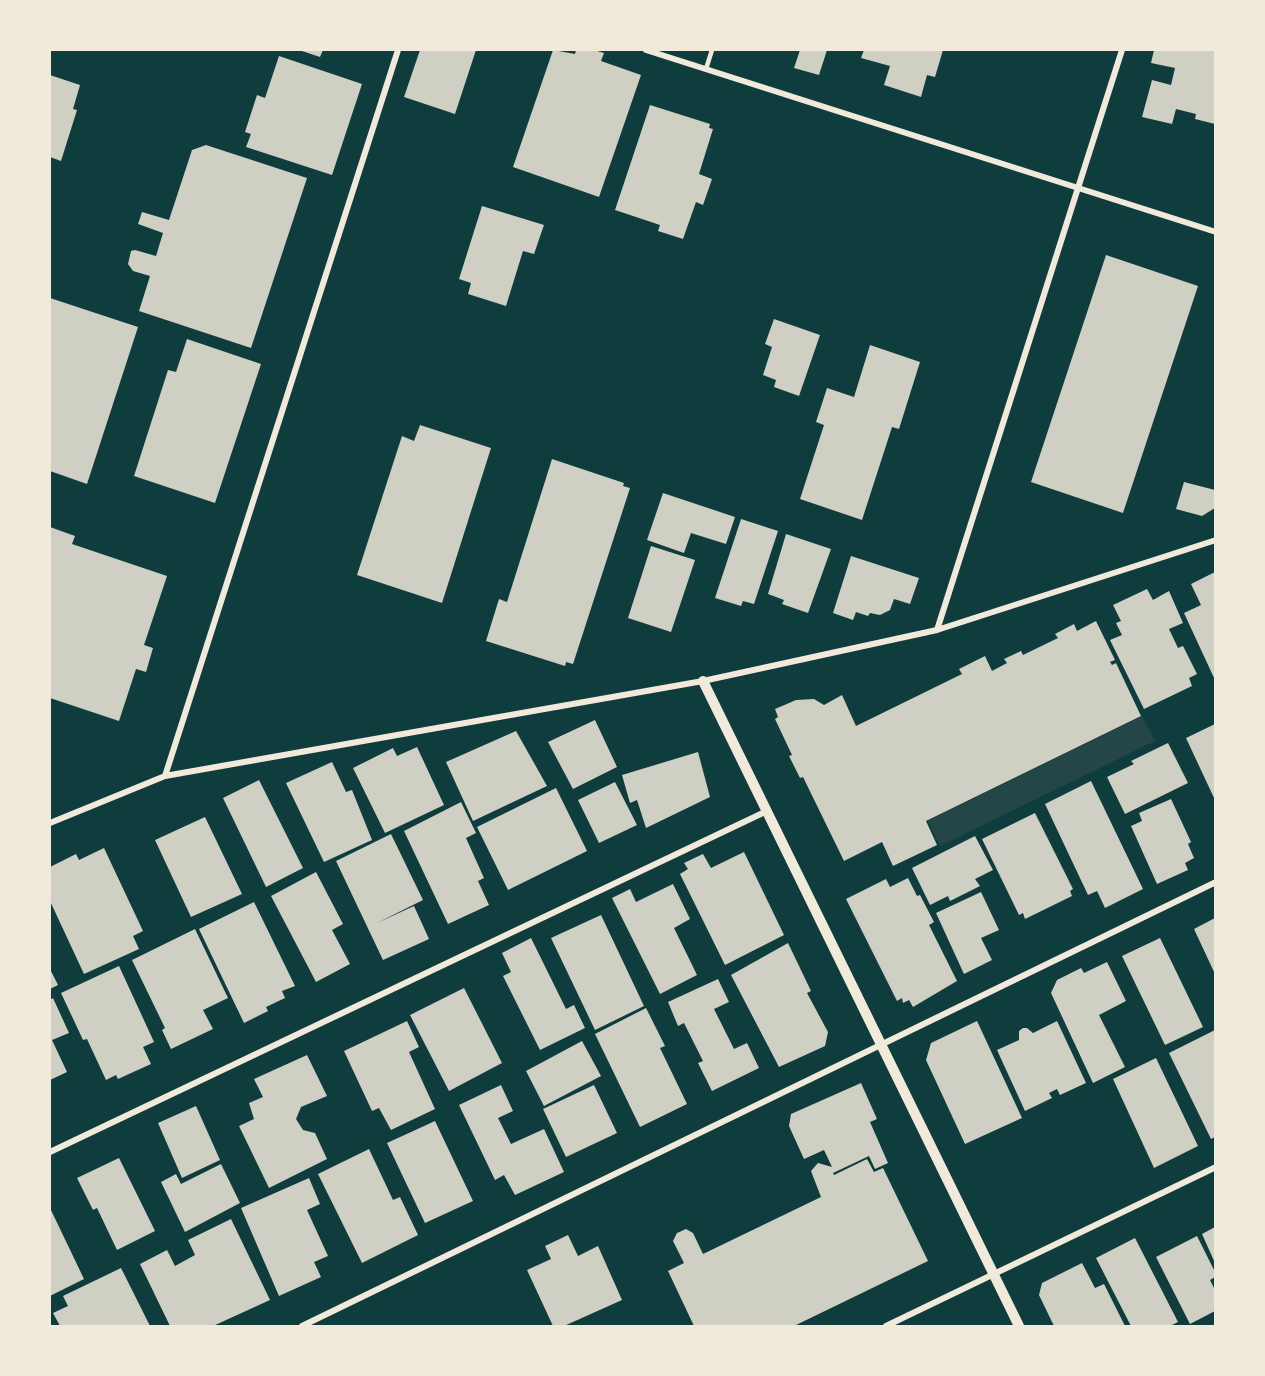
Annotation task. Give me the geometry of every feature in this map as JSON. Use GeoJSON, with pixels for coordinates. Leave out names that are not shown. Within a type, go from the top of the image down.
{"type":"FeatureCollection","features":[{"type":"Feature","properties":{"kind":"street"},"geometry":{"type":"LineString","coordinates":[[165,776],[398,50]]}},
{"type":"Feature","properties":{"kind":"street"},"geometry":{"type":"LineString","coordinates":[[646,50],[1215,232]]}},
{"type":"Feature","properties":{"kind":"street"},"geometry":{"type":"LineString","coordinates":[[937,630],[1122,50]]}},
{"type":"Feature","properties":{"kind":"street"},"geometry":{"type":"LineString","coordinates":[[50,823],[165,776],[703,681],[937,630],[1215,540]]}},
{"type":"Feature","properties":{"kind":"street"},"geometry":{"type":"LineString","coordinates":[[703,681],[1019,1326]]}},
{"type":"Feature","properties":{"kind":"street"},"geometry":{"type":"LineString","coordinates":[[50,1152],[768,811]]}},
{"type":"Feature","properties":{"kind":"street"},"geometry":{"type":"LineString","coordinates":[[302,1326],[1215,882]]}},
{"type":"Feature","properties":{"kind":"street"},"geometry":{"type":"LineString","coordinates":[[886,1326],[1215,1167]]}},
{"type":"Feature","properties":{"kind":"lane"},"geometry":{"type":"LineString","coordinates":[[706,69],[712,50]]}},
{"type":"Feature","properties":{"kind":"shaded area"},"geometry":{"type":"Polygon","coordinates":[[[1142,716],[1155,741],[940,846],[928,821],[1142,716]]]}},
{"type":"Feature","properties":{"kind":"building"},"geometry":{"type":"Polygon","coordinates":[[[299,50],[323,50],[320,57],[299,50]]]}},
{"type":"Feature","properties":{"kind":"building"},"geometry":{"type":"Polygon","coordinates":[[[420,50],[476,50],[455,114],[404,97],[420,50]]]}},
{"type":"Feature","properties":{"kind":"building"},"geometry":{"type":"Polygon","coordinates":[[[553,50],[575,54],[576,50],[594,50],[604,53],[601,61],[641,75],[599,197],[513,167],[553,50]]]}},
{"type":"Feature","properties":{"kind":"building"},"geometry":{"type":"Polygon","coordinates":[[[800,50],[827,50],[819,75],[794,68],[800,50]]]}},
{"type":"Feature","properties":{"kind":"building"},"geometry":{"type":"Polygon","coordinates":[[[864,50],[943,50],[935,77],[927,75],[921,97],[884,85],[890,66],[861,58],[864,50]]]}},
{"type":"Feature","properties":{"kind":"building"},"geometry":{"type":"Polygon","coordinates":[[[1154,50],[1215,50],[1215,124],[1195,119],[1196,114],[1176,109],[1172,124],[1142,117],[1152,80],[1171,85],[1175,68],[1151,63],[1154,50]]]}},
{"type":"Feature","properties":{"kind":"building"},"geometry":{"type":"Polygon","coordinates":[[[279,56],[362,84],[332,175],[246,147],[251,134],[245,132],[257,95],[265,98],[279,56]]]}},
{"type":"Feature","properties":{"kind":"building"},"geometry":{"type":"Polygon","coordinates":[[[50,75],[80,85],[73,109],[77,110],[61,161],[50,157],[50,75]]]}},
{"type":"Feature","properties":{"kind":"building"},"geometry":{"type":"Polygon","coordinates":[[[650,105],[710,124],[709,128],[713,129],[699,174],[712,179],[703,205],[696,202],[683,239],[658,231],[660,225],[615,210],[650,105]]]}},
{"type":"Feature","properties":{"kind":"building"},"geometry":{"type":"Polygon","coordinates":[[[206,145],[307,178],[251,348],[139,311],[150,276],[133,271],[128,264],[131,251],[156,256],[163,233],[138,224],[142,212],[169,220],[192,150],[206,145]]]}},
{"type":"Feature","properties":{"kind":"building"},"geometry":{"type":"Polygon","coordinates":[[[482,206],[544,225],[534,254],[523,251],[506,306],[468,294],[471,283],[459,279],[482,206]]]}},
{"type":"Feature","properties":{"kind":"building"},"geometry":{"type":"Polygon","coordinates":[[[1106,255],[1198,286],[1123,513],[1031,482],[1106,255]]]}},
{"type":"Feature","properties":{"kind":"building"},"geometry":{"type":"Polygon","coordinates":[[[50,298],[138,327],[87,484],[50,471],[50,298]]]}},
{"type":"Feature","properties":{"kind":"building"},"geometry":{"type":"Polygon","coordinates":[[[774,319],[820,335],[799,396],[774,387],[776,380],[763,375],[772,347],[765,344],[774,319]]]}},
{"type":"Feature","properties":{"kind":"building"},"geometry":{"type":"Polygon","coordinates":[[[187,339],[261,364],[215,503],[134,476],[168,370],[176,372],[187,339]]]}},
{"type":"Feature","properties":{"kind":"building"},"geometry":{"type":"Polygon","coordinates":[[[870,345],[920,362],[899,429],[892,427],[862,520],[800,499],[824,425],[816,422],[827,388],[854,397],[870,345]]]}},
{"type":"Feature","properties":{"kind":"building"},"geometry":{"type":"Polygon","coordinates":[[[420,425],[491,448],[442,603],[357,575],[402,436],[414,441],[420,425]]]}},
{"type":"Feature","properties":{"kind":"building"},"geometry":{"type":"Polygon","coordinates":[[[552,459],[624,483],[623,486],[630,488],[573,664],[566,662],[565,666],[486,641],[499,599],[507,602],[552,459]]]}},
{"type":"Feature","properties":{"kind":"building"},"geometry":{"type":"Polygon","coordinates":[[[1184,482],[1215,490],[1215,508],[1202,516],[1176,509],[1184,482]]]}},
{"type":"Feature","properties":{"kind":"building"},"geometry":{"type":"Polygon","coordinates":[[[663,493],[735,517],[726,544],[691,533],[684,553],[647,540],[663,493]]]}},
{"type":"Feature","properties":{"kind":"building"},"geometry":{"type":"Polygon","coordinates":[[[741,519],[778,531],[754,604],[743,601],[741,606],[715,598],[741,519]]]}},
{"type":"Feature","properties":{"kind":"building"},"geometry":{"type":"Polygon","coordinates":[[[50,527],[75,536],[72,544],[167,576],[144,645],[153,648],[146,672],[136,669],[119,721],[50,698],[50,527]]]}},
{"type":"Feature","properties":{"kind":"building"},"geometry":{"type":"Polygon","coordinates":[[[786,534],[831,549],[808,613],[782,604],[784,600],[768,594],[786,534]]]}},
{"type":"Feature","properties":{"kind":"building"},"geometry":{"type":"Polygon","coordinates":[[[651,546],[695,560],[671,632],[628,618],[651,546]]]}},
{"type":"Feature","properties":{"kind":"building"},"geometry":{"type":"Polygon","coordinates":[[[851,556],[919,578],[910,604],[894,599],[890,610],[880,615],[870,613],[868,616],[856,612],[853,620],[833,613],[851,556]]]}},
{"type":"Feature","properties":{"kind":"building"},"geometry":{"type":"Polygon","coordinates":[[[1215,572],[1215,680],[1184,613],[1201,605],[1191,584],[1215,572]]]}},
{"type":"Feature","properties":{"kind":"building"},"geometry":{"type":"Polygon","coordinates":[[[1147,589],[1153,600],[1169,591],[1183,623],[1169,629],[1178,648],[1183,646],[1197,674],[1189,678],[1192,686],[1144,709],[1110,640],[1122,635],[1116,623],[1121,621],[1113,605],[1147,589]]]}},
{"type":"Feature","properties":{"kind":"building"},"geometry":{"type":"Polygon","coordinates":[[[1096,621],[1115,660],[1110,662],[1112,665],[1116,663],[1141,716],[926,821],[937,845],[893,866],[882,842],[844,861],[803,777],[800,778],[789,756],[792,755],[775,719],[778,717],[775,709],[796,700],[814,699],[824,705],[842,695],[856,726],[962,674],[959,669],[985,656],[992,671],[1007,663],[1004,659],[1021,651],[1023,655],[1058,638],[1055,634],[1074,624],[1077,631],[1096,621]]]}},
{"type":"Feature","properties":{"kind":"building"},"geometry":{"type":"Polygon","coordinates":[[[595,720],[617,767],[573,789],[548,742],[595,720]]]}},
{"type":"Feature","properties":{"kind":"building"},"geometry":{"type":"Polygon","coordinates":[[[1215,724],[1215,800],[1186,738],[1215,724]]]}},
{"type":"Feature","properties":{"kind":"building"},"geometry":{"type":"Polygon","coordinates":[[[516,731],[547,786],[473,821],[446,762],[516,731]]]}},
{"type":"Feature","properties":{"kind":"building"},"geometry":{"type":"Polygon","coordinates":[[[1168,743],[1188,783],[1125,814],[1107,777],[1134,764],[1131,761],[1168,743]]]}},
{"type":"Feature","properties":{"kind":"building"},"geometry":{"type":"Polygon","coordinates":[[[417,747],[444,805],[385,833],[353,768],[393,748],[397,756],[417,747]]]}},
{"type":"Feature","properties":{"kind":"building"},"geometry":{"type":"Polygon","coordinates":[[[698,752],[710,797],[646,828],[637,800],[630,803],[622,775],[698,752]]]}},
{"type":"Feature","properties":{"kind":"building"},"geometry":{"type":"Polygon","coordinates":[[[332,762],[346,792],[352,790],[372,840],[324,862],[286,783],[332,762]]]}},
{"type":"Feature","properties":{"kind":"building"},"geometry":{"type":"Polygon","coordinates":[[[259,780],[303,868],[266,887],[223,798],[259,780]]]}},
{"type":"Feature","properties":{"kind":"building"},"geometry":{"type":"Polygon","coordinates":[[[1091,781],[1143,889],[1105,908],[1097,891],[1088,895],[1045,804],[1091,781]]]}},
{"type":"Feature","properties":{"kind":"building"},"geometry":{"type":"Polygon","coordinates":[[[615,782],[637,825],[599,843],[578,800],[615,782]]]}},
{"type":"Feature","properties":{"kind":"building"},"geometry":{"type":"Polygon","coordinates":[[[556,788],[587,851],[508,890],[477,827],[556,788]]]}},
{"type":"Feature","properties":{"kind":"building"},"geometry":{"type":"Polygon","coordinates":[[[1171,799],[1191,842],[1188,844],[1194,858],[1185,863],[1188,870],[1157,884],[1131,826],[1142,821],[1139,813],[1171,799]]]}},
{"type":"Feature","properties":{"kind":"building"},"geometry":{"type":"Polygon","coordinates":[[[461,802],[476,833],[466,838],[484,878],[478,881],[489,905],[448,924],[404,831],[461,802]]]}},
{"type":"Feature","properties":{"kind":"building"},"geometry":{"type":"Polygon","coordinates":[[[1035,813],[1073,889],[1070,891],[1072,896],[1025,919],[1023,913],[1019,915],[982,839],[1035,813]]]}},
{"type":"Feature","properties":{"kind":"building"},"geometry":{"type":"Polygon","coordinates":[[[205,817],[242,894],[191,917],[155,840],[205,817]]]}},
{"type":"Feature","properties":{"kind":"building"},"geometry":{"type":"Polygon","coordinates":[[[391,834],[423,900],[377,923],[414,906],[429,939],[383,960],[336,861],[391,834]]]}},
{"type":"Feature","properties":{"kind":"building"},"geometry":{"type":"Polygon","coordinates":[[[975,836],[993,870],[975,879],[980,886],[950,901],[948,896],[930,905],[912,868],[975,836]]]}},
{"type":"Feature","properties":{"kind":"building"},"geometry":{"type":"Polygon","coordinates":[[[104,848],[143,931],[133,936],[139,949],[84,974],[50,901],[50,867],[76,854],[79,860],[104,848]]]}},
{"type":"Feature","properties":{"kind":"building"},"geometry":{"type":"Polygon","coordinates":[[[744,852],[784,935],[725,965],[680,874],[688,869],[684,863],[703,854],[711,868],[744,852]]]}},
{"type":"Feature","properties":{"kind":"building"},"geometry":{"type":"Polygon","coordinates":[[[316,872],[343,924],[332,930],[350,964],[316,982],[271,896],[316,872]]]}},
{"type":"Feature","properties":{"kind":"building"},"geometry":{"type":"Polygon","coordinates":[[[908,878],[934,922],[929,925],[957,981],[913,1007],[909,1000],[903,1003],[902,998],[897,1001],[846,899],[886,879],[890,887],[908,878]]]}},
{"type":"Feature","properties":{"kind":"building"},"geometry":{"type":"Polygon","coordinates":[[[673,884],[690,919],[674,928],[697,975],[660,994],[612,898],[630,889],[636,902],[673,884]]]}},
{"type":"Feature","properties":{"kind":"building"},"geometry":{"type":"Polygon","coordinates":[[[981,892],[999,930],[981,938],[992,960],[964,974],[936,913],[981,892]]]}},
{"type":"Feature","properties":{"kind":"building"},"geometry":{"type":"Polygon","coordinates":[[[254,902],[295,986],[282,991],[285,998],[266,1007],[268,1011],[244,1023],[199,929],[254,902]]]}},
{"type":"Feature","properties":{"kind":"building"},"geometry":{"type":"Polygon","coordinates":[[[601,915],[644,1006],[595,1030],[551,938],[601,915]]]}},
{"type":"Feature","properties":{"kind":"building"},"geometry":{"type":"Polygon","coordinates":[[[1215,918],[1215,974],[1194,929],[1215,918]]]}},
{"type":"Feature","properties":{"kind":"building"},"geometry":{"type":"Polygon","coordinates":[[[195,929],[228,998],[203,1010],[213,1029],[171,1049],[162,1030],[165,1028],[132,960],[195,929]]]}},
{"type":"Feature","properties":{"kind":"building"},"geometry":{"type":"Polygon","coordinates":[[[531,938],[566,1009],[574,1005],[585,1028],[540,1050],[503,976],[511,972],[502,953],[531,938]]]}},
{"type":"Feature","properties":{"kind":"building"},"geometry":{"type":"Polygon","coordinates":[[[1160,938],[1203,1027],[1165,1045],[1122,956],[1160,938]]]}},
{"type":"Feature","properties":{"kind":"building"},"geometry":{"type":"Polygon","coordinates":[[[788,943],[811,991],[807,993],[828,1032],[825,1046],[779,1067],[731,975],[788,943]]]}},
{"type":"Feature","properties":{"kind":"building"},"geometry":{"type":"Polygon","coordinates":[[[1107,962],[1126,1001],[1099,1015],[1125,1067],[1093,1083],[1051,993],[1057,980],[1081,968],[1084,973],[1107,962]]]}},
{"type":"Feature","properties":{"kind":"building"},"geometry":{"type":"Polygon","coordinates":[[[119,966],[154,1042],[143,1047],[151,1064],[118,1079],[116,1075],[106,1080],[87,1039],[83,1040],[61,993],[119,966]]]}},
{"type":"Feature","properties":{"kind":"building"},"geometry":{"type":"Polygon","coordinates":[[[50,969],[58,985],[50,989],[50,969]]]}},
{"type":"Feature","properties":{"kind":"building"},"geometry":{"type":"Polygon","coordinates":[[[718,979],[729,1002],[714,1009],[734,1049],[747,1043],[759,1068],[712,1091],[698,1063],[703,1061],[684,1023],[678,1026],[668,1002],[718,979]]]}},
{"type":"Feature","properties":{"kind":"building"},"geometry":{"type":"Polygon","coordinates":[[[464,988],[502,1063],[449,1091],[410,1015],[464,988]]]}},
{"type":"Feature","properties":{"kind":"building"},"geometry":{"type":"Polygon","coordinates":[[[53,998],[69,1033],[52,1040],[67,1072],[50,1080],[50,1000],[53,998]]]}},
{"type":"Feature","properties":{"kind":"building"},"geometry":{"type":"Polygon","coordinates":[[[646,1008],[665,1046],[660,1048],[687,1104],[640,1127],[595,1034],[646,1008]]]}},
{"type":"Feature","properties":{"kind":"building"},"geometry":{"type":"Polygon","coordinates":[[[407,1021],[419,1047],[409,1052],[435,1109],[391,1130],[379,1108],[372,1111],[344,1051],[407,1021]]]}},
{"type":"Feature","properties":{"kind":"building"},"geometry":{"type":"Polygon","coordinates":[[[977,1021],[1022,1118],[965,1144],[926,1060],[931,1043],[977,1021]]]}},
{"type":"Feature","properties":{"kind":"building"},"geometry":{"type":"Polygon","coordinates":[[[1057,1021],[1086,1083],[1060,1095],[1057,1089],[1049,1093],[1052,1098],[1025,1111],[997,1050],[1019,1040],[1019,1031],[1023,1028],[1033,1033],[1057,1021]]]}},
{"type":"Feature","properties":{"kind":"building"},"geometry":{"type":"Polygon","coordinates":[[[1215,1030],[1215,1137],[1211,1139],[1169,1053],[1215,1030]]]}},
{"type":"Feature","properties":{"kind":"building"},"geometry":{"type":"Polygon","coordinates":[[[582,1041],[601,1076],[544,1106],[526,1071],[582,1041]]]}},
{"type":"Feature","properties":{"kind":"building"},"geometry":{"type":"Polygon","coordinates":[[[307,1055],[327,1096],[301,1107],[296,1119],[303,1130],[315,1133],[327,1159],[269,1188],[239,1126],[254,1119],[249,1103],[263,1097],[254,1079],[307,1055]]]}},
{"type":"Feature","properties":{"kind":"building"},"geometry":{"type":"Polygon","coordinates":[[[1156,1058],[1198,1146],[1154,1168],[1113,1079],[1156,1058]]]}},
{"type":"Feature","properties":{"kind":"building"},"geometry":{"type":"Polygon","coordinates":[[[861,1083],[877,1119],[870,1122],[888,1163],[875,1169],[869,1156],[833,1173],[834,1175],[867,1159],[874,1172],[883,1168],[928,1261],[794,1326],[694,1326],[668,1271],[684,1263],[673,1241],[677,1233],[686,1229],[693,1233],[703,1254],[821,1197],[811,1171],[818,1163],[832,1167],[824,1150],[804,1159],[789,1126],[791,1114],[861,1083]]]}},
{"type":"Feature","properties":{"kind":"building"},"geometry":{"type":"Polygon","coordinates":[[[501,1085],[513,1111],[498,1118],[511,1144],[544,1129],[564,1172],[515,1195],[504,1175],[495,1180],[459,1105],[501,1085]]]}},
{"type":"Feature","properties":{"kind":"building"},"geometry":{"type":"Polygon","coordinates":[[[594,1085],[617,1133],[566,1157],[543,1109],[594,1085]]]}},
{"type":"Feature","properties":{"kind":"building"},"geometry":{"type":"Polygon","coordinates":[[[196,1106],[220,1160],[182,1178],[158,1123],[196,1106]]]}},
{"type":"Feature","properties":{"kind":"building"},"geometry":{"type":"Polygon","coordinates":[[[435,1121],[473,1201],[425,1223],[387,1143],[435,1121]]]}},
{"type":"Feature","properties":{"kind":"building"},"geometry":{"type":"Polygon","coordinates":[[[369,1149],[393,1200],[400,1197],[418,1235],[362,1263],[318,1174],[369,1149]]]}},
{"type":"Feature","properties":{"kind":"building"},"geometry":{"type":"Polygon","coordinates":[[[119,1158],[155,1231],[117,1250],[97,1208],[93,1210],[77,1178],[119,1158]]]}},
{"type":"Feature","properties":{"kind":"building"},"geometry":{"type":"Polygon","coordinates":[[[221,1164],[240,1203],[185,1232],[161,1182],[176,1174],[181,1184],[221,1164]]]}},
{"type":"Feature","properties":{"kind":"building"},"geometry":{"type":"Polygon","coordinates":[[[309,1178],[320,1204],[307,1210],[328,1256],[314,1262],[321,1277],[279,1296],[241,1208],[309,1178]]]}},
{"type":"Feature","properties":{"kind":"building"},"geometry":{"type":"Polygon","coordinates":[[[50,1208],[84,1279],[50,1296],[50,1208]]]}},
{"type":"Feature","properties":{"kind":"building"},"geometry":{"type":"Polygon","coordinates":[[[231,1219],[270,1300],[213,1326],[170,1326],[140,1264],[167,1250],[175,1266],[195,1255],[188,1240],[231,1219]]]}},
{"type":"Feature","properties":{"kind":"building"},"geometry":{"type":"Polygon","coordinates":[[[1215,1227],[1215,1263],[1202,1234],[1215,1227]]]}},
{"type":"Feature","properties":{"kind":"building"},"geometry":{"type":"Polygon","coordinates":[[[568,1235],[578,1256],[598,1246],[622,1300],[564,1326],[553,1326],[527,1270],[551,1259],[545,1246],[568,1235]]]}},
{"type":"Feature","properties":{"kind":"building"},"geometry":{"type":"Polygon","coordinates":[[[1197,1236],[1215,1272],[1215,1277],[1210,1280],[1215,1290],[1215,1311],[1190,1324],[1156,1257],[1197,1236]]]}},
{"type":"Feature","properties":{"kind":"building"},"geometry":{"type":"Polygon","coordinates":[[[1135,1238],[1178,1322],[1170,1326],[1131,1326],[1096,1258],[1135,1238]]]}},
{"type":"Feature","properties":{"kind":"building"},"geometry":{"type":"Polygon","coordinates":[[[1082,1263],[1095,1288],[1104,1284],[1125,1326],[1054,1326],[1039,1295],[1042,1283],[1082,1263]]]}},
{"type":"Feature","properties":{"kind":"building"},"geometry":{"type":"Polygon","coordinates":[[[121,1268],[150,1326],[60,1326],[53,1313],[68,1306],[63,1296],[121,1268]]]}}]}
